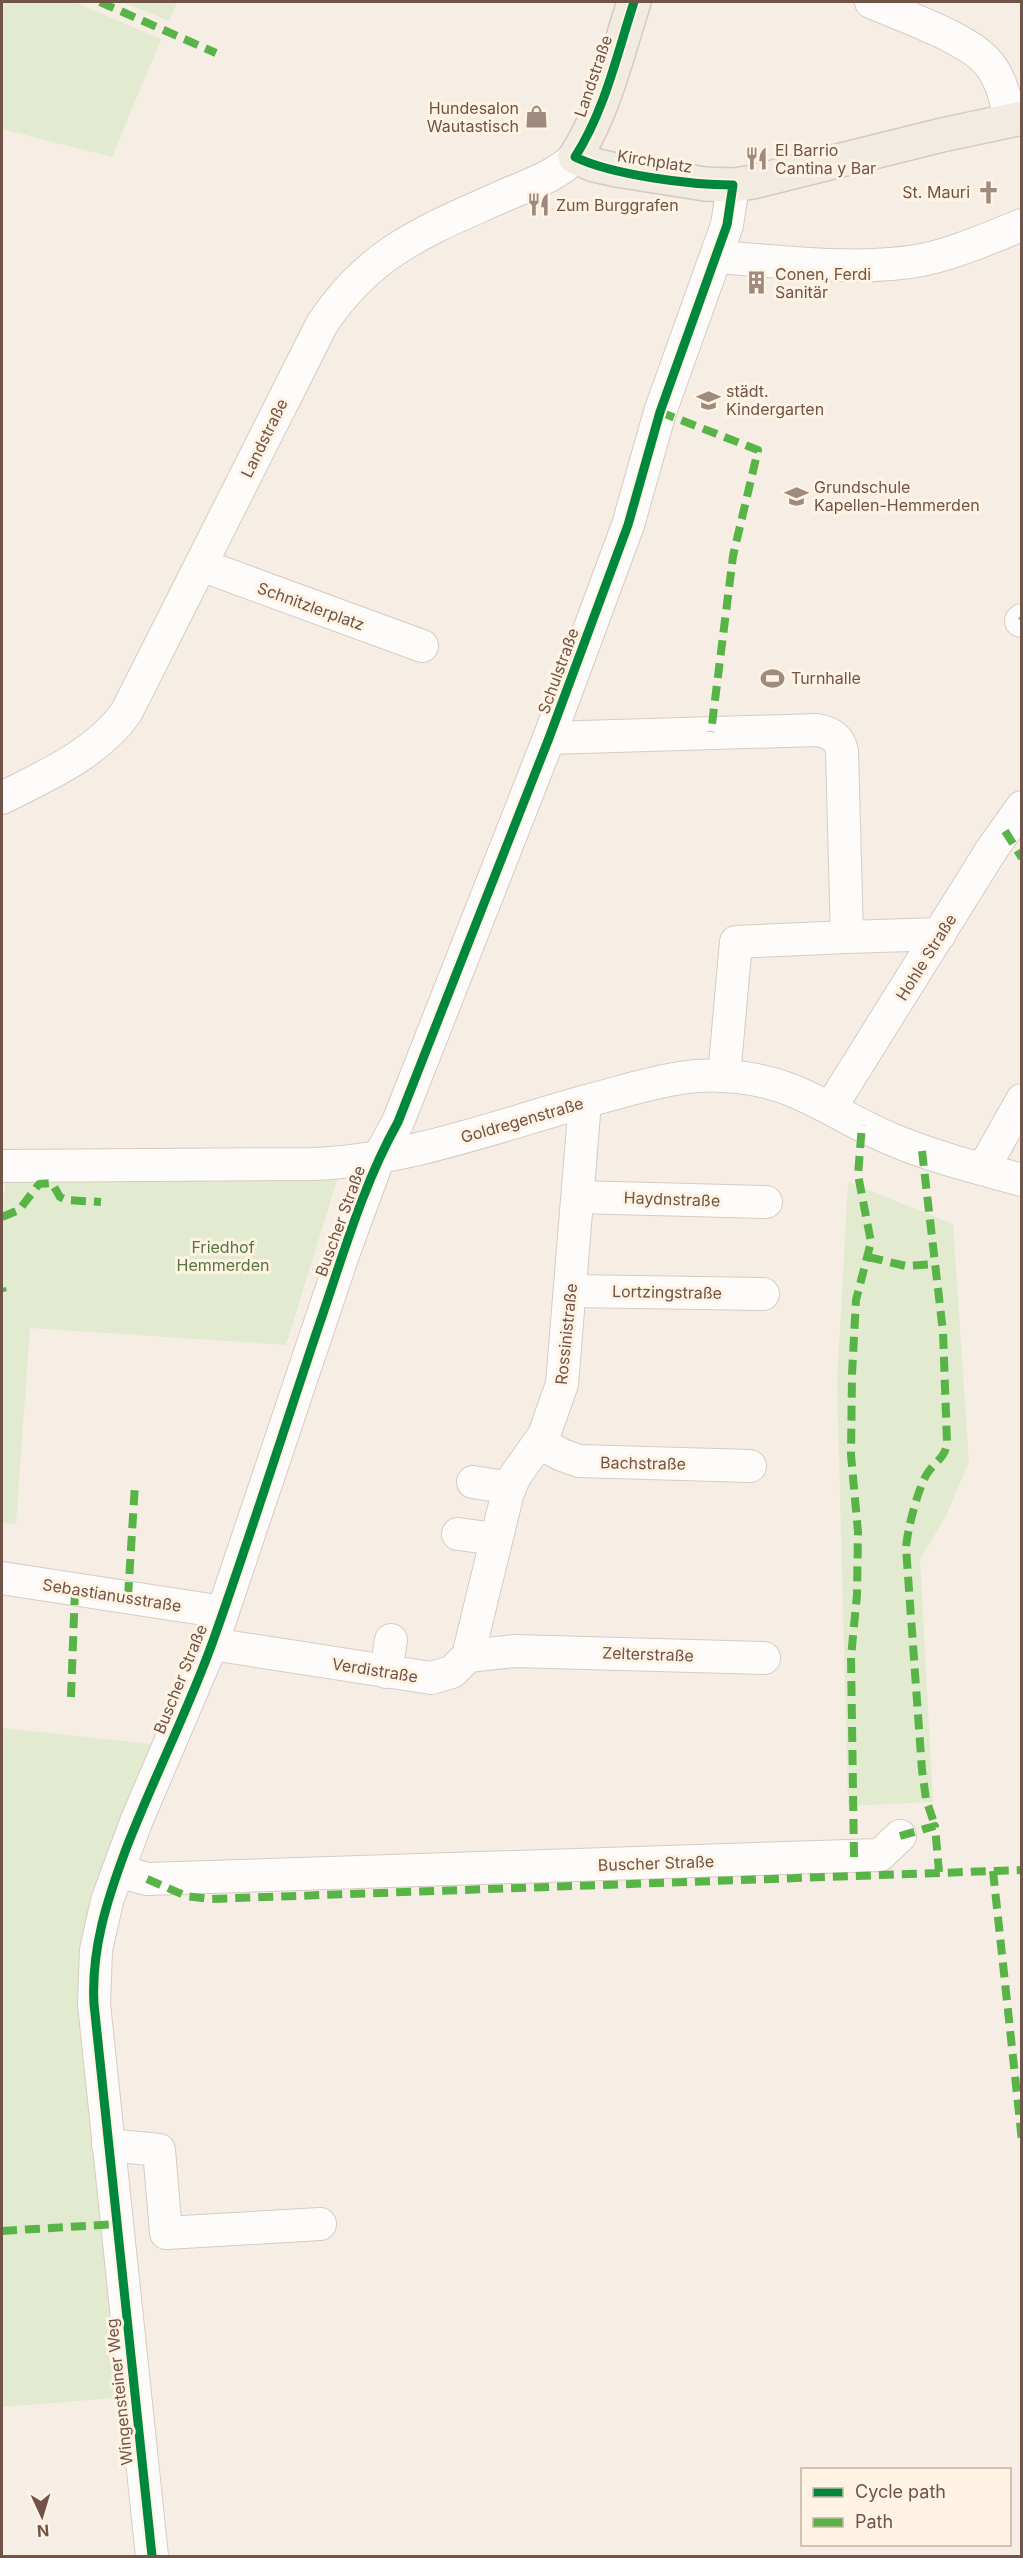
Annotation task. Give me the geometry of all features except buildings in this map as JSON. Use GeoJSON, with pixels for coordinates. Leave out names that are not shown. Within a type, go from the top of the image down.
{"type":"FeatureCollection","features":[{"type":"Feature","properties":{"kind":"main road","name":"Landstraße"},"geometry":{"type":"LineString","coordinates":[[575,157],[590,130],[604,96],[634,2]]}},
{"type":"Feature","properties":{"kind":"main road","name":"Kirchplatz"},"geometry":{"type":"LineString","coordinates":[[575,157],[594,165],[616,170],[705,184],[733,185],[1016,119]]}},
{"type":"Feature","properties":{"kind":"street"},"geometry":{"type":"LineString","coordinates":[[871,2],[955,40],[983,57],[993,70],[1016,119]]}},
{"type":"Feature","properties":{"kind":"street","name":"Landstraße"},"geometry":{"type":"LineString","coordinates":[[2,798],[83,754],[118,724],[133,700],[317,333],[344,293],[368,269],[409,239],[553,174],[575,157]]}},
{"type":"Feature","properties":{"kind":"street","name":"Schulstraße"},"geometry":{"type":"LineString","coordinates":[[379,1157],[398,1122],[549,738],[628,525],[660,412],[730,216],[733,185]]}},
{"type":"Feature","properties":{"kind":"street"},"geometry":{"type":"LineString","coordinates":[[716,257],[862,264],[908,262],[956,250],[1022,225]]}},
{"type":"Feature","properties":{"kind":"street","name":"Schnitzlerplatz"},"geometry":{"type":"LineString","coordinates":[[201,566],[422,646]]}},
{"type":"Feature","properties":{"kind":"street","name":"Schulstraße"},"geometry":{"type":"LineString","coordinates":[[549,738],[817,730],[835,737],[842,751],[847,937]]}},
{"type":"Feature","properties":{"kind":"street","name":"Hohle Straße"},"geometry":{"type":"LineString","coordinates":[[831,1107],[992,849],[1022,807]]}},
{"type":"Feature","properties":{"kind":"street"},"geometry":{"type":"LineString","coordinates":[[724,1076],[736,942],[940,934]]}},
{"type":"Feature","properties":{"kind":"street","name":"Goldregenstraße"},"geometry":{"type":"LineString","coordinates":[[2,1166],[350,1162],[468,1135],[667,1080],[692,1076],[724,1076],[781,1085],[831,1107],[899,1143],[1022,1180]]}},
{"type":"Feature","properties":{"kind":"street"},"geometry":{"type":"LineString","coordinates":[[983,1169],[1022,1100]]}},
{"type":"Feature","properties":{"kind":"street","name":"Rossinistraße"},"geometry":{"type":"LineString","coordinates":[[468,1656],[473,1585],[496,1539],[510,1488],[540,1443],[562,1384],[585,1102]]}},
{"type":"Feature","properties":{"kind":"street","name":"Buscher Straße"},"geometry":{"type":"LineString","coordinates":[[117,2224],[94,1977],[99,1930],[118,1871],[212,1644],[345,1248],[379,1157]]}},
{"type":"Feature","properties":{"kind":"street","name":"Haydnstraße"},"geometry":{"type":"LineString","coordinates":[[578,1197],[766,1202]]}},
{"type":"Feature","properties":{"kind":"street","name":"Lortzingstraße"},"geometry":{"type":"LineString","coordinates":[[571,1291],[763,1294]]}},
{"type":"Feature","properties":{"kind":"street","name":"Bachstraße"},"geometry":{"type":"LineString","coordinates":[[540,1443],[579,1461],[750,1466]]}},
{"type":"Feature","properties":{"kind":"street"},"geometry":{"type":"LineString","coordinates":[[473,1482],[510,1488]]}},
{"type":"Feature","properties":{"kind":"street"},"geometry":{"type":"LineString","coordinates":[[458,1534],[496,1539]]}},
{"type":"Feature","properties":{"kind":"street","name":"Sebastianusstraße"},"geometry":{"type":"LineString","coordinates":[[2,1578],[223,1612]]}},
{"type":"Feature","properties":{"kind":"street"},"geometry":{"type":"LineString","coordinates":[[386,1672],[391,1640]]}},
{"type":"Feature","properties":{"kind":"street","name":"Verdistraße"},"geometry":{"type":"LineString","coordinates":[[212,1644],[414,1676],[438,1677],[458,1667],[468,1656]]}},
{"type":"Feature","properties":{"kind":"street","name":"Zelterstraße"},"geometry":{"type":"LineString","coordinates":[[468,1656],[532,1650],[764,1658]]}},
{"type":"Feature","properties":{"kind":"street","name":"Buscher Straße"},"geometry":{"type":"LineString","coordinates":[[118,1871],[147,1879],[159,1879],[862,1856],[880,1855],[900,1836]]}},
{"type":"Feature","properties":{"kind":"street"},"geometry":{"type":"LineString","coordinates":[[108,2145],[159,2150],[166,2234],[320,2224]]}},
{"type":"Feature","properties":{"kind":"street","name":"Wingensteiner Weg"},"geometry":{"type":"LineString","coordinates":[[117,2224],[152,2556]]}},
{"type":"Feature","properties":{"kind":"green space"},"geometry":{"type":"Polygon","coordinates":[[[2,2],[75,2],[161,39],[112,157],[2,129],[2,2]]]}},
{"type":"Feature","properties":{"kind":"green space"},"geometry":{"type":"Polygon","coordinates":[[[122,2],[177,2],[169,21],[122,2]]]}},
{"type":"Feature","properties":{"kind":"green space","name":"Friedhof Hemmerden"},"geometry":{"type":"Polygon","coordinates":[[[340,1171],[286,1345],[30,1328],[16,1524],[2,1523],[2,1194],[5,1193],[5,1174],[340,1171]]]}},
{"type":"Feature","properties":{"kind":"green space"},"geometry":{"type":"Polygon","coordinates":[[[848,1182],[953,1224],[969,1462],[945,1518],[920,1559],[933,1802],[848,1806],[837,1382],[848,1182]]]}},
{"type":"Feature","properties":{"kind":"green space"},"geometry":{"type":"Polygon","coordinates":[[[2,1728],[162,1745],[102,1887],[128,2397],[2,2407],[2,1728]]]}},
{"type":"Feature","properties":{"kind":"marked path"},"geometry":{"type":"LineString","coordinates":[[100,2],[216,53]]}},
{"type":"Feature","properties":{"kind":"marked path"},"geometry":{"type":"LineString","coordinates":[[660,412],[758,450],[733,556],[711,732]]}},
{"type":"Feature","properties":{"kind":"marked path"},"geometry":{"type":"LineString","coordinates":[[1005,831],[1022,858]]}},
{"type":"Feature","properties":{"kind":"marked path"},"geometry":{"type":"LineString","coordinates":[[854,1857],[851,1657],[857,1595],[858,1532],[851,1455],[852,1374],[856,1300],[871,1242],[858,1175],[862,1125]]}},
{"type":"Feature","properties":{"kind":"marked path"},"geometry":{"type":"LineString","coordinates":[[922,1151],[943,1332],[947,1442],[945,1452],[927,1474],[920,1489],[906,1548],[922,1770],[926,1799],[935,1826]]}},
{"type":"Feature","properties":{"kind":"marked path"},"geometry":{"type":"LineString","coordinates":[[2,1217],[19,1210],[39,1184],[52,1183],[60,1197],[66,1200],[101,1202]]}},
{"type":"Feature","properties":{"kind":"marked path"},"geometry":{"type":"LineString","coordinates":[[868,1257],[906,1266],[935,1264]]}},
{"type":"Feature","properties":{"kind":"marked path"},"geometry":{"type":"LineString","coordinates":[[2,1288],[3,1292]]}},
{"type":"Feature","properties":{"kind":"marked path"},"geometry":{"type":"LineString","coordinates":[[128,1597],[135,1484]]}},
{"type":"Feature","properties":{"kind":"marked path"},"geometry":{"type":"LineString","coordinates":[[71,1697],[75,1589]]}},
{"type":"Feature","properties":{"kind":"marked path"},"geometry":{"type":"LineString","coordinates":[[900,1836],[935,1826],[939,1872]]}},
{"type":"Feature","properties":{"kind":"marked path"},"geometry":{"type":"LineString","coordinates":[[147,1879],[186,1896],[210,1899],[1022,1870]]}},
{"type":"Feature","properties":{"kind":"marked path"},"geometry":{"type":"LineString","coordinates":[[993,1871],[1022,2141]]}},
{"type":"Feature","properties":{"kind":"marked path"},"geometry":{"type":"LineString","coordinates":[[2,2231],[117,2224]]}},
{"type":"Feature","properties":{"kind":"cycle path"},"geometry":{"type":"LineString","coordinates":[[152,2556],[94,2004],[98,1944],[107,1906],[126,1849],[213,1641],[363,1197],[398,1122],[549,738],[628,525],[660,412],[727,225],[733,185],[652,178],[609,169],[575,157],[602,101],[634,2]]}},
{"type":"Feature","properties":{"kind":"place","name":"Hundesalon Wautastisch"},"geometry":{"type":"Point","coordinates":[537,117]}},
{"type":"Feature","properties":{"kind":"place","name":"El Barrio Cantina y Bar"},"geometry":{"type":"Point","coordinates":[757,159]}},
{"type":"Feature","properties":{"kind":"place","name":"St. Mauri"},"geometry":{"type":"Point","coordinates":[988,192]}},
{"type":"Feature","properties":{"kind":"place","name":"Zum Burggrafen"},"geometry":{"type":"Point","coordinates":[538,205]}},
{"type":"Feature","properties":{"kind":"place","name":"Conen, Ferdi Sanitär"},"geometry":{"type":"Point","coordinates":[757,283]}},
{"type":"Feature","properties":{"kind":"place","name":"städt. Kindergarten"},"geometry":{"type":"Point","coordinates":[708,400]}},
{"type":"Feature","properties":{"kind":"place","name":"Grundschule Kapellen-Hemmerden"},"geometry":{"type":"Point","coordinates":[796,496]}},
{"type":"Feature","properties":{"kind":"place","name":"Turnhalle"},"geometry":{"type":"Point","coordinates":[773,678]}}]}
